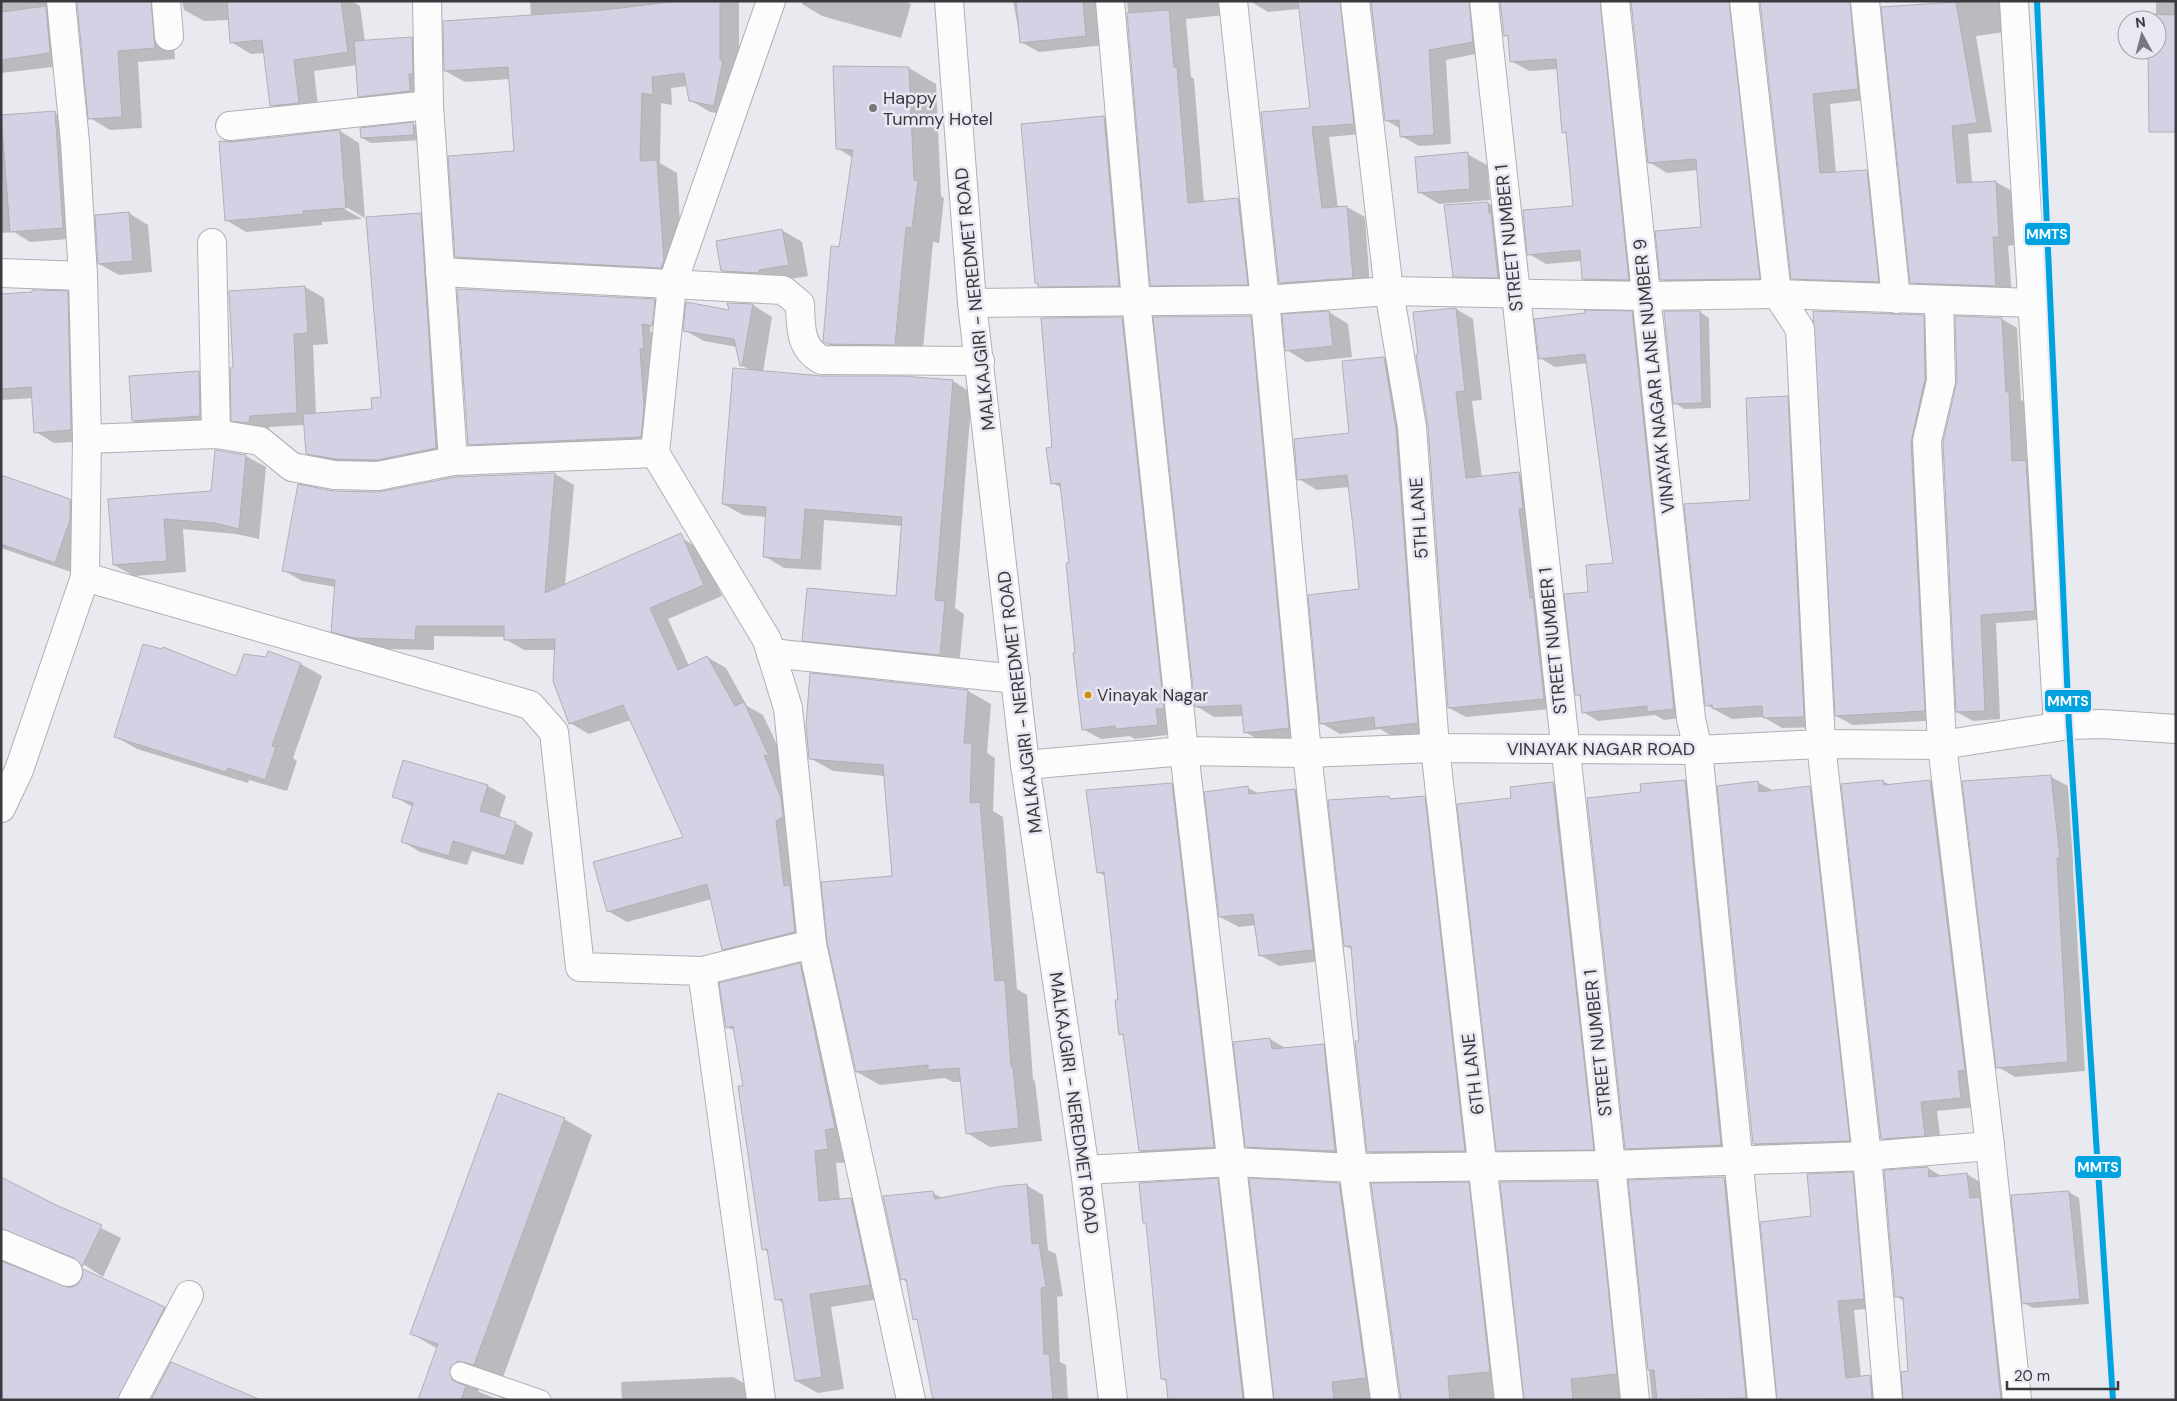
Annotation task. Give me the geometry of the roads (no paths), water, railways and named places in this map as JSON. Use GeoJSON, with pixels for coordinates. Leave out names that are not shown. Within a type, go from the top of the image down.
{"type":"FeatureCollection","features":[{"type":"Feature","properties":{"kind":"street"},"geometry":{"type":"LineString","coordinates":[[1,808],[10,765],[85,577],[87,439],[82,276],[75,142],[61,1]]}},
{"type":"Feature","properties":{"kind":"street"},"geometry":{"type":"LineString","coordinates":[[166,1],[169,36]]}},
{"type":"Feature","properties":{"kind":"street"},"geometry":{"type":"LineString","coordinates":[[427,1],[429,105],[453,461]]}},
{"type":"Feature","properties":{"kind":"street"},"geometry":{"type":"LineString","coordinates":[[772,1],[672,285],[655,453],[767,640],[788,708],[812,944],[911,1400]]}},
{"type":"Feature","properties":{"kind":"street","name":"MALKAJGIRI - NEREDMET ROAD"},"geometry":{"type":"LineString","coordinates":[[949,1],[972,303],[1025,765],[1085,1170],[1113,1400]]}},
{"type":"Feature","properties":{"kind":"street"},"geometry":{"type":"LineString","coordinates":[[1110,1],[1136,301],[1184,751],[1259,1400]]}},
{"type":"Feature","properties":{"kind":"street"},"geometry":{"type":"LineString","coordinates":[[1233,1],[1265,300],[1307,753],[1353,1168],[1385,1400]]}},
{"type":"Feature","properties":{"kind":"street","name":"5TH LANE"},"geometry":{"type":"LineString","coordinates":[[1355,1],[1389,291],[1412,427],[1435,748]]}},
{"type":"Feature","properties":{"kind":"street","name":"STREET NUMBER 1"},"geometry":{"type":"LineString","coordinates":[[1484,1],[1611,1165],[1634,1400]]}},
{"type":"Feature","properties":{"kind":"street","name":"VINAYAK NAGAR LANE NUMBER 9"},"geometry":{"type":"LineString","coordinates":[[1615,1],[1691,720],[1698,750],[1762,1400]]}},
{"type":"Feature","properties":{"kind":"street"},"geometry":{"type":"LineString","coordinates":[[1744,1],[1777,294],[1800,329],[1821,744],[1867,1156],[1888,1400]]}},
{"type":"Feature","properties":{"kind":"street"},"geometry":{"type":"LineString","coordinates":[[1866,1],[1896,299]]}},
{"type":"Feature","properties":{"kind":"street"},"geometry":{"type":"LineString","coordinates":[[2014,1],[2058,726]]}},
{"type":"Feature","properties":{"kind":"street"},"geometry":{"type":"LineString","coordinates":[[230,126],[429,105]]}},
{"type":"Feature","properties":{"kind":"street"},"geometry":{"type":"LineString","coordinates":[[212,243],[216,434]]}},
{"type":"Feature","properties":{"kind":"street"},"geometry":{"type":"LineString","coordinates":[[440,272],[783,290],[800,304],[803,342],[816,357],[822,360],[980,361]]}},
{"type":"Feature","properties":{"kind":"street"},"geometry":{"type":"LineString","coordinates":[[1,273],[82,276]]}},
{"type":"Feature","properties":{"kind":"street"},"geometry":{"type":"LineString","coordinates":[[972,303],[1265,300],[1389,291],[1645,296],[1777,294],[2032,304]]}},
{"type":"Feature","properties":{"kind":"street"},"geometry":{"type":"LineString","coordinates":[[1938,301],[1941,381],[1927,441],[1942,745],[1990,1146],[2016,1400]]}},
{"type":"Feature","properties":{"kind":"street"},"geometry":{"type":"LineString","coordinates":[[87,439],[216,434],[260,441],[292,468],[334,475],[378,476],[453,461],[655,453]]}},
{"type":"Feature","properties":{"kind":"street"},"geometry":{"type":"LineString","coordinates":[[85,577],[530,705],[554,732],[580,967],[702,971],[812,944]]}},
{"type":"Feature","properties":{"kind":"street"},"geometry":{"type":"LineString","coordinates":[[771,653],[1016,679]]}},
{"type":"Feature","properties":{"kind":"street","name":"VINAYAK NAGAR ROAD"},"geometry":{"type":"LineString","coordinates":[[1025,765],[1184,751],[1307,753],[1435,748],[1698,750],[1821,744],[1942,745],[2058,726],[2102,724],[2176,729]]}},
{"type":"Feature","properties":{"kind":"street","name":"6TH LANE"},"geometry":{"type":"LineString","coordinates":[[1435,748],[1484,1165],[1509,1400]]}},
{"type":"Feature","properties":{"kind":"street"},"geometry":{"type":"LineString","coordinates":[[702,971],[761,1400]]}},
{"type":"Feature","properties":{"kind":"street"},"geometry":{"type":"LineString","coordinates":[[1085,1170],[1232,1162],[1353,1168],[1611,1165],[1867,1156],[1990,1146]]}},
{"type":"Feature","properties":{"kind":"street"},"geometry":{"type":"LineString","coordinates":[[1,1244],[68,1272]]}},
{"type":"Feature","properties":{"kind":"street"},"geometry":{"type":"LineString","coordinates":[[133,1400],[189,1295]]}},
{"type":"Feature","properties":{"kind":"lane"},"geometry":{"type":"LineString","coordinates":[[460,1372],[541,1400]]}},
{"type":"Feature","properties":{"kind":"place","name":"Happy Tummy Hotel"},"geometry":{"type":"Point","coordinates":[873,108]}},
{"type":"Feature","properties":{"kind":"place","name":"Vinayak Nagar"},"geometry":{"type":"Point","coordinates":[1088,695]}}]}
